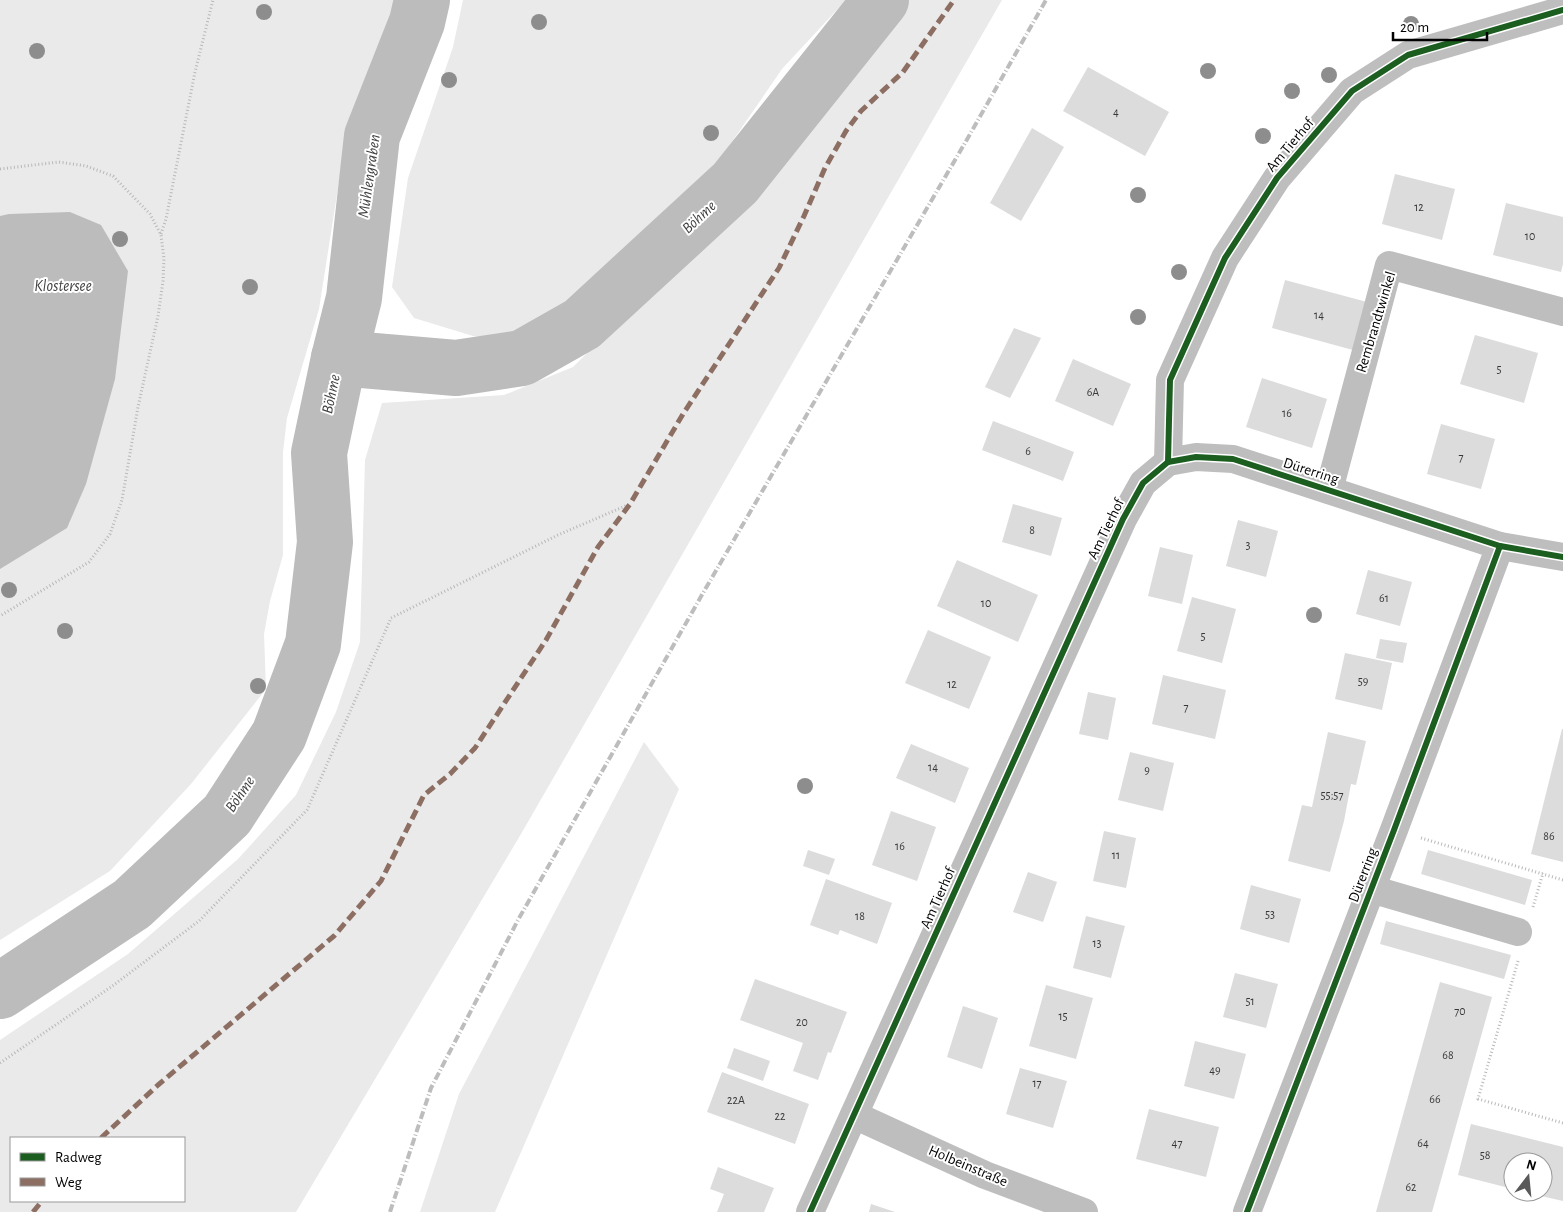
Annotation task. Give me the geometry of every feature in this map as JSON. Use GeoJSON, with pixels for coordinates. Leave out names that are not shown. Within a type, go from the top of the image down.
{"type":"FeatureCollection","features":[{"type":"Feature","properties":{"kind":"street","name":"Am Tierhof"},"geometry":{"type":"LineString","coordinates":[[810,1212],[1123,519],[1142,483],[1168,462],[1170,380],[1225,258],[1277,178],[1352,91],[1408,56],[1563,10]]}},
{"type":"Feature","properties":{"kind":"street","name":"Rembrandtwinkel"},"geometry":{"type":"LineString","coordinates":[[1328,490],[1389,265],[1563,312]]}},
{"type":"Feature","properties":{"kind":"street","name":"Dürerring"},"geometry":{"type":"LineString","coordinates":[[1168,462],[1196,457],[1233,458],[1500,546],[1563,556]]}},
{"type":"Feature","properties":{"kind":"street","name":"Dürerring"},"geometry":{"type":"LineString","coordinates":[[1247,1212],[1394,830],[1500,546]]}},
{"type":"Feature","properties":{"kind":"street"},"geometry":{"type":"LineString","coordinates":[[1371,889],[1519,942]]}},
{"type":"Feature","properties":{"kind":"street","name":"Holbeinstraße"},"geometry":{"type":"LineString","coordinates":[[854,1115],[985,1175],[1084,1212]]}},
{"type":"Feature","properties":{"kind":"path"},"geometry":{"type":"LineString","coordinates":[[161,235],[166,219],[195,72],[214,0]]}},
{"type":"Feature","properties":{"kind":"path"},"geometry":{"type":"LineString","coordinates":[[0,169],[59,162],[86,166],[113,176],[150,214],[161,235],[164,259],[158,316],[138,407],[122,500],[110,534],[89,562],[0,616]]}},
{"type":"Feature","properties":{"kind":"path"},"geometry":{"type":"LineString","coordinates":[[0,1064],[111,987],[199,921],[308,810],[391,618],[558,535],[630,504]]}},
{"type":"Feature","properties":{"kind":"path"},"geometry":{"type":"LineString","coordinates":[[1394,830],[1563,880]]}},
{"type":"Feature","properties":{"kind":"path"},"geometry":{"type":"LineString","coordinates":[[1533,908],[1543,874]]}},
{"type":"Feature","properties":{"kind":"path"},"geometry":{"type":"LineString","coordinates":[[1519,942],[1478,1099],[1563,1123]]}},
{"type":"Feature","properties":{"kind":"shaded area"},"geometry":{"type":"Polygon","coordinates":[[[0,0],[403,0],[400,20],[365,89],[347,131],[319,309],[287,418],[283,452],[283,555],[270,601],[264,634],[266,689],[191,784],[110,871],[0,940],[0,0]]]}},
{"type":"Feature","properties":{"kind":"shaded area"},"geometry":{"type":"Polygon","coordinates":[[[463,0],[846,0],[782,69],[709,175],[567,308],[521,341],[473,336],[414,318],[392,287],[408,178],[453,47],[463,0]]]}},
{"type":"Feature","properties":{"kind":"shaded area"},"geometry":{"type":"Polygon","coordinates":[[[900,0],[1002,0],[521,834],[296,1212],[0,1212],[0,1040],[128,954],[238,859],[296,795],[336,712],[360,642],[365,460],[382,403],[504,395],[573,367],[746,197],[900,0]]]}},
{"type":"Feature","properties":{"kind":"shaded area"},"geometry":{"type":"Polygon","coordinates":[[[644,742],[679,789],[495,1212],[420,1212],[459,1094],[644,742]]]}},
{"type":"Feature","properties":{"kind":"water","name":"Klostersee"},"geometry":{"type":"Polygon","coordinates":[[[70,212],[101,225],[128,271],[115,379],[86,484],[67,528],[0,569],[0,216],[70,212]]]}},
{"type":"Feature","properties":{"kind":"building"},"geometry":{"type":"Polygon","coordinates":[[[1088,67],[1169,112],[1145,156],[1063,111],[1088,67]]]}},
{"type":"Feature","properties":{"kind":"building"},"geometry":{"type":"Polygon","coordinates":[[[1032,128],[1064,147],[1021,221],[990,203],[1032,128]]]}},
{"type":"Feature","properties":{"kind":"building"},"geometry":{"type":"Polygon","coordinates":[[[1395,174],[1455,189],[1442,240],[1382,224],[1395,174]]]}},
{"type":"Feature","properties":{"kind":"building"},"geometry":{"type":"Polygon","coordinates":[[[1506,203],[1563,217],[1563,264],[1561,272],[1493,255],[1506,203]]]}},
{"type":"Feature","properties":{"kind":"building"},"geometry":{"type":"Polygon","coordinates":[[[1285,280],[1367,302],[1353,350],[1272,328],[1285,280]]]}},
{"type":"Feature","properties":{"kind":"building"},"geometry":{"type":"Polygon","coordinates":[[[1014,328],[1041,338],[1010,398],[985,387],[1014,328]]]}},
{"type":"Feature","properties":{"kind":"building"},"geometry":{"type":"Polygon","coordinates":[[[1475,335],[1538,353],[1524,403],[1460,384],[1475,335]]]}},
{"type":"Feature","properties":{"kind":"building"},"geometry":{"type":"Polygon","coordinates":[[[1073,359],[1131,384],[1113,426],[1055,401],[1073,359]]]}},
{"type":"Feature","properties":{"kind":"building"},"geometry":{"type":"Polygon","coordinates":[[[1262,378],[1327,399],[1312,448],[1246,427],[1262,378]]]}},
{"type":"Feature","properties":{"kind":"building"},"geometry":{"type":"Polygon","coordinates":[[[993,421],[1074,452],[1063,481],[982,450],[993,421]]]}},
{"type":"Feature","properties":{"kind":"building"},"geometry":{"type":"Polygon","coordinates":[[[1441,424],[1495,439],[1481,489],[1427,474],[1441,424]]]}},
{"type":"Feature","properties":{"kind":"building"},"geometry":{"type":"Polygon","coordinates":[[[1013,504],[1062,518],[1051,556],[1002,542],[1013,504]]]}},
{"type":"Feature","properties":{"kind":"building"},"geometry":{"type":"Polygon","coordinates":[[[1238,520],[1278,531],[1266,577],[1226,566],[1238,520]]]}},
{"type":"Feature","properties":{"kind":"building"},"geometry":{"type":"Polygon","coordinates":[[[1160,547],[1193,555],[1182,604],[1148,596],[1160,547]]]}},
{"type":"Feature","properties":{"kind":"building"},"geometry":{"type":"Polygon","coordinates":[[[957,560],[1038,595],[1018,642],[937,606],[957,560]]]}},
{"type":"Feature","properties":{"kind":"building"},"geometry":{"type":"Polygon","coordinates":[[[1368,570],[1412,582],[1400,626],[1356,614],[1368,570]]]}},
{"type":"Feature","properties":{"kind":"building"},"geometry":{"type":"Polygon","coordinates":[[[1192,597],[1236,609],[1222,663],[1177,651],[1192,597]]]}},
{"type":"Feature","properties":{"kind":"building"},"geometry":{"type":"Polygon","coordinates":[[[928,630],[991,657],[969,709],[905,683],[928,630]]]}},
{"type":"Feature","properties":{"kind":"building"},"geometry":{"type":"Polygon","coordinates":[[[1380,639],[1407,643],[1403,663],[1376,658],[1380,639]]]}},
{"type":"Feature","properties":{"kind":"building"},"geometry":{"type":"Polygon","coordinates":[[[1345,653],[1392,663],[1382,710],[1335,699],[1345,653]]]}},
{"type":"Feature","properties":{"kind":"building"},"geometry":{"type":"Polygon","coordinates":[[[1163,675],[1226,690],[1215,739],[1152,724],[1163,675]]]}},
{"type":"Feature","properties":{"kind":"building"},"geometry":{"type":"Polygon","coordinates":[[[1088,692],[1116,698],[1108,740],[1079,734],[1088,692]]]}},
{"type":"Feature","properties":{"kind":"building"},"geometry":{"type":"Polygon","coordinates":[[[1563,729],[1563,862],[1531,854],[1563,729]]]}},
{"type":"Feature","properties":{"kind":"building"},"geometry":{"type":"Polygon","coordinates":[[[1328,732],[1366,741],[1356,785],[1351,784],[1344,821],[1330,872],[1288,861],[1302,805],[1312,807],[1328,732]]]}},
{"type":"Feature","properties":{"kind":"building"},"geometry":{"type":"Polygon","coordinates":[[[911,744],[969,768],[955,803],[896,778],[911,744]]]}},
{"type":"Feature","properties":{"kind":"building"},"geometry":{"type":"Polygon","coordinates":[[[1130,752],[1174,763],[1163,811],[1118,800],[1130,752]]]}},
{"type":"Feature","properties":{"kind":"building"},"geometry":{"type":"Polygon","coordinates":[[[891,811],[936,827],[917,881],[872,865],[891,811]]]}},
{"type":"Feature","properties":{"kind":"building"},"geometry":{"type":"Polygon","coordinates":[[[1104,831],[1136,838],[1126,888],[1093,881],[1104,831]]]}},
{"type":"Feature","properties":{"kind":"building"},"geometry":{"type":"Polygon","coordinates":[[[808,850],[835,859],[829,875],[803,866],[808,850]]]}},
{"type":"Feature","properties":{"kind":"building"},"geometry":{"type":"Polygon","coordinates":[[[1428,850],[1532,880],[1525,905],[1421,874],[1428,850]]]}},
{"type":"Feature","properties":{"kind":"building"},"geometry":{"type":"Polygon","coordinates":[[[1028,872],[1057,882],[1043,922],[1013,912],[1028,872]]]}},
{"type":"Feature","properties":{"kind":"building"},"geometry":{"type":"Polygon","coordinates":[[[826,879],[892,903],[877,944],[840,930],[838,935],[810,925],[826,879]]]}},
{"type":"Feature","properties":{"kind":"building"},"geometry":{"type":"Polygon","coordinates":[[[1251,885],[1301,899],[1289,943],[1240,929],[1251,885]]]}},
{"type":"Feature","properties":{"kind":"building"},"geometry":{"type":"Polygon","coordinates":[[[1086,916],[1125,926],[1111,978],[1073,968],[1086,916]]]}},
{"type":"Feature","properties":{"kind":"building"},"geometry":{"type":"Polygon","coordinates":[[[1386,921],[1511,955],[1504,979],[1380,944],[1386,921]]]}},
{"type":"Feature","properties":{"kind":"building"},"geometry":{"type":"Polygon","coordinates":[[[1235,973],[1278,984],[1266,1028],[1223,1017],[1235,973]]]}},
{"type":"Feature","properties":{"kind":"building"},"geometry":{"type":"Polygon","coordinates":[[[755,979],[847,1012],[831,1053],[828,1052],[818,1080],[793,1071],[803,1043],[740,1020],[755,979]]]}},
{"type":"Feature","properties":{"kind":"building"},"geometry":{"type":"Polygon","coordinates":[[[1440,982],[1492,997],[1432,1212],[1376,1212],[1440,982]]]}},
{"type":"Feature","properties":{"kind":"building"},"geometry":{"type":"Polygon","coordinates":[[[1046,985],[1093,998],[1076,1059],[1029,1046],[1046,985]]]}},
{"type":"Feature","properties":{"kind":"building"},"geometry":{"type":"Polygon","coordinates":[[[963,1006],[998,1018],[982,1069],[947,1057],[963,1006]]]}},
{"type":"Feature","properties":{"kind":"building"},"geometry":{"type":"Polygon","coordinates":[[[1195,1041],[1246,1054],[1234,1099],[1184,1086],[1195,1041]]]}},
{"type":"Feature","properties":{"kind":"building"},"geometry":{"type":"Polygon","coordinates":[[[734,1048],[770,1061],[763,1081],[727,1068],[734,1048]]]}},
{"type":"Feature","properties":{"kind":"building"},"geometry":{"type":"Polygon","coordinates":[[[1020,1068],[1067,1081],[1053,1128],[1006,1114],[1020,1068]]]}},
{"type":"Feature","properties":{"kind":"building"},"geometry":{"type":"Polygon","coordinates":[[[722,1072],[809,1104],[795,1144],[707,1112],[722,1072]]]}},
{"type":"Feature","properties":{"kind":"building"},"geometry":{"type":"Polygon","coordinates":[[[1149,1109],[1219,1127],[1206,1177],[1136,1159],[1149,1109]]]}},
{"type":"Feature","properties":{"kind":"building"},"geometry":{"type":"Polygon","coordinates":[[[1471,1124],[1563,1147],[1563,1201],[1553,1199],[1553,1152],[1503,1152],[1503,1186],[1458,1175],[1471,1124]]]}},
{"type":"Feature","properties":{"kind":"building"},"geometry":{"type":"Polygon","coordinates":[[[718,1167],[774,1188],[764,1212],[717,1212],[724,1194],[710,1189],[718,1167]]]}},
{"type":"Feature","properties":{"kind":"building"},"geometry":{"type":"Polygon","coordinates":[[[871,1204],[895,1212],[869,1212],[871,1204]]]}},
{"type":"Feature","properties":{"kind":"waterway","name":"Böhme"},"geometry":{"type":"LineString","coordinates":[[0,991],[132,904],[227,815],[279,735],[313,644],[325,542],[319,453],[354,298],[372,136],[417,22],[422,0]]}},
{"type":"Feature","properties":{"kind":"waterway","name":"Böhme"},"geometry":{"type":"LineString","coordinates":[[339,358],[456,368],[522,358],[582,324],[735,183],[881,0]]}},
{"type":"Feature","properties":{"kind":"railway"},"geometry":{"type":"LineString","coordinates":[[390,1212],[431,1088],[518,920],[703,593],[1046,0]]}},
{"type":"Feature","properties":{"kind":"marked path"},"geometry":{"type":"LineString","coordinates":[[102,1137],[158,1085],[334,936],[381,881],[424,795],[450,774],[475,748],[546,640],[598,547],[630,504],[683,414],[779,268],[825,168],[846,131],[861,111],[903,72],[954,0]]}},
{"type":"Feature","properties":{"kind":"marked path"},"geometry":{"type":"LineString","coordinates":[[33,1212],[41,1202]]}},
{"type":"Feature","properties":{"kind":"cycle path"},"geometry":{"type":"LineString","coordinates":[[1168,462],[1170,380],[1225,258],[1277,178],[1352,91],[1408,55],[1563,10]]}},
{"type":"Feature","properties":{"kind":"cycle path"},"geometry":{"type":"LineString","coordinates":[[810,1212],[1123,519],[1143,483],[1168,462],[1196,457],[1233,459],[1500,546],[1563,557]]}},
{"type":"Feature","properties":{"kind":"cycle path"},"geometry":{"type":"LineString","coordinates":[[1247,1212],[1394,830],[1500,546]]}},
{"type":"Feature","properties":{"kind":"water label","name":"Mühlengraben"},"geometry":{"type":"Point","coordinates":[369,176]}}]}
